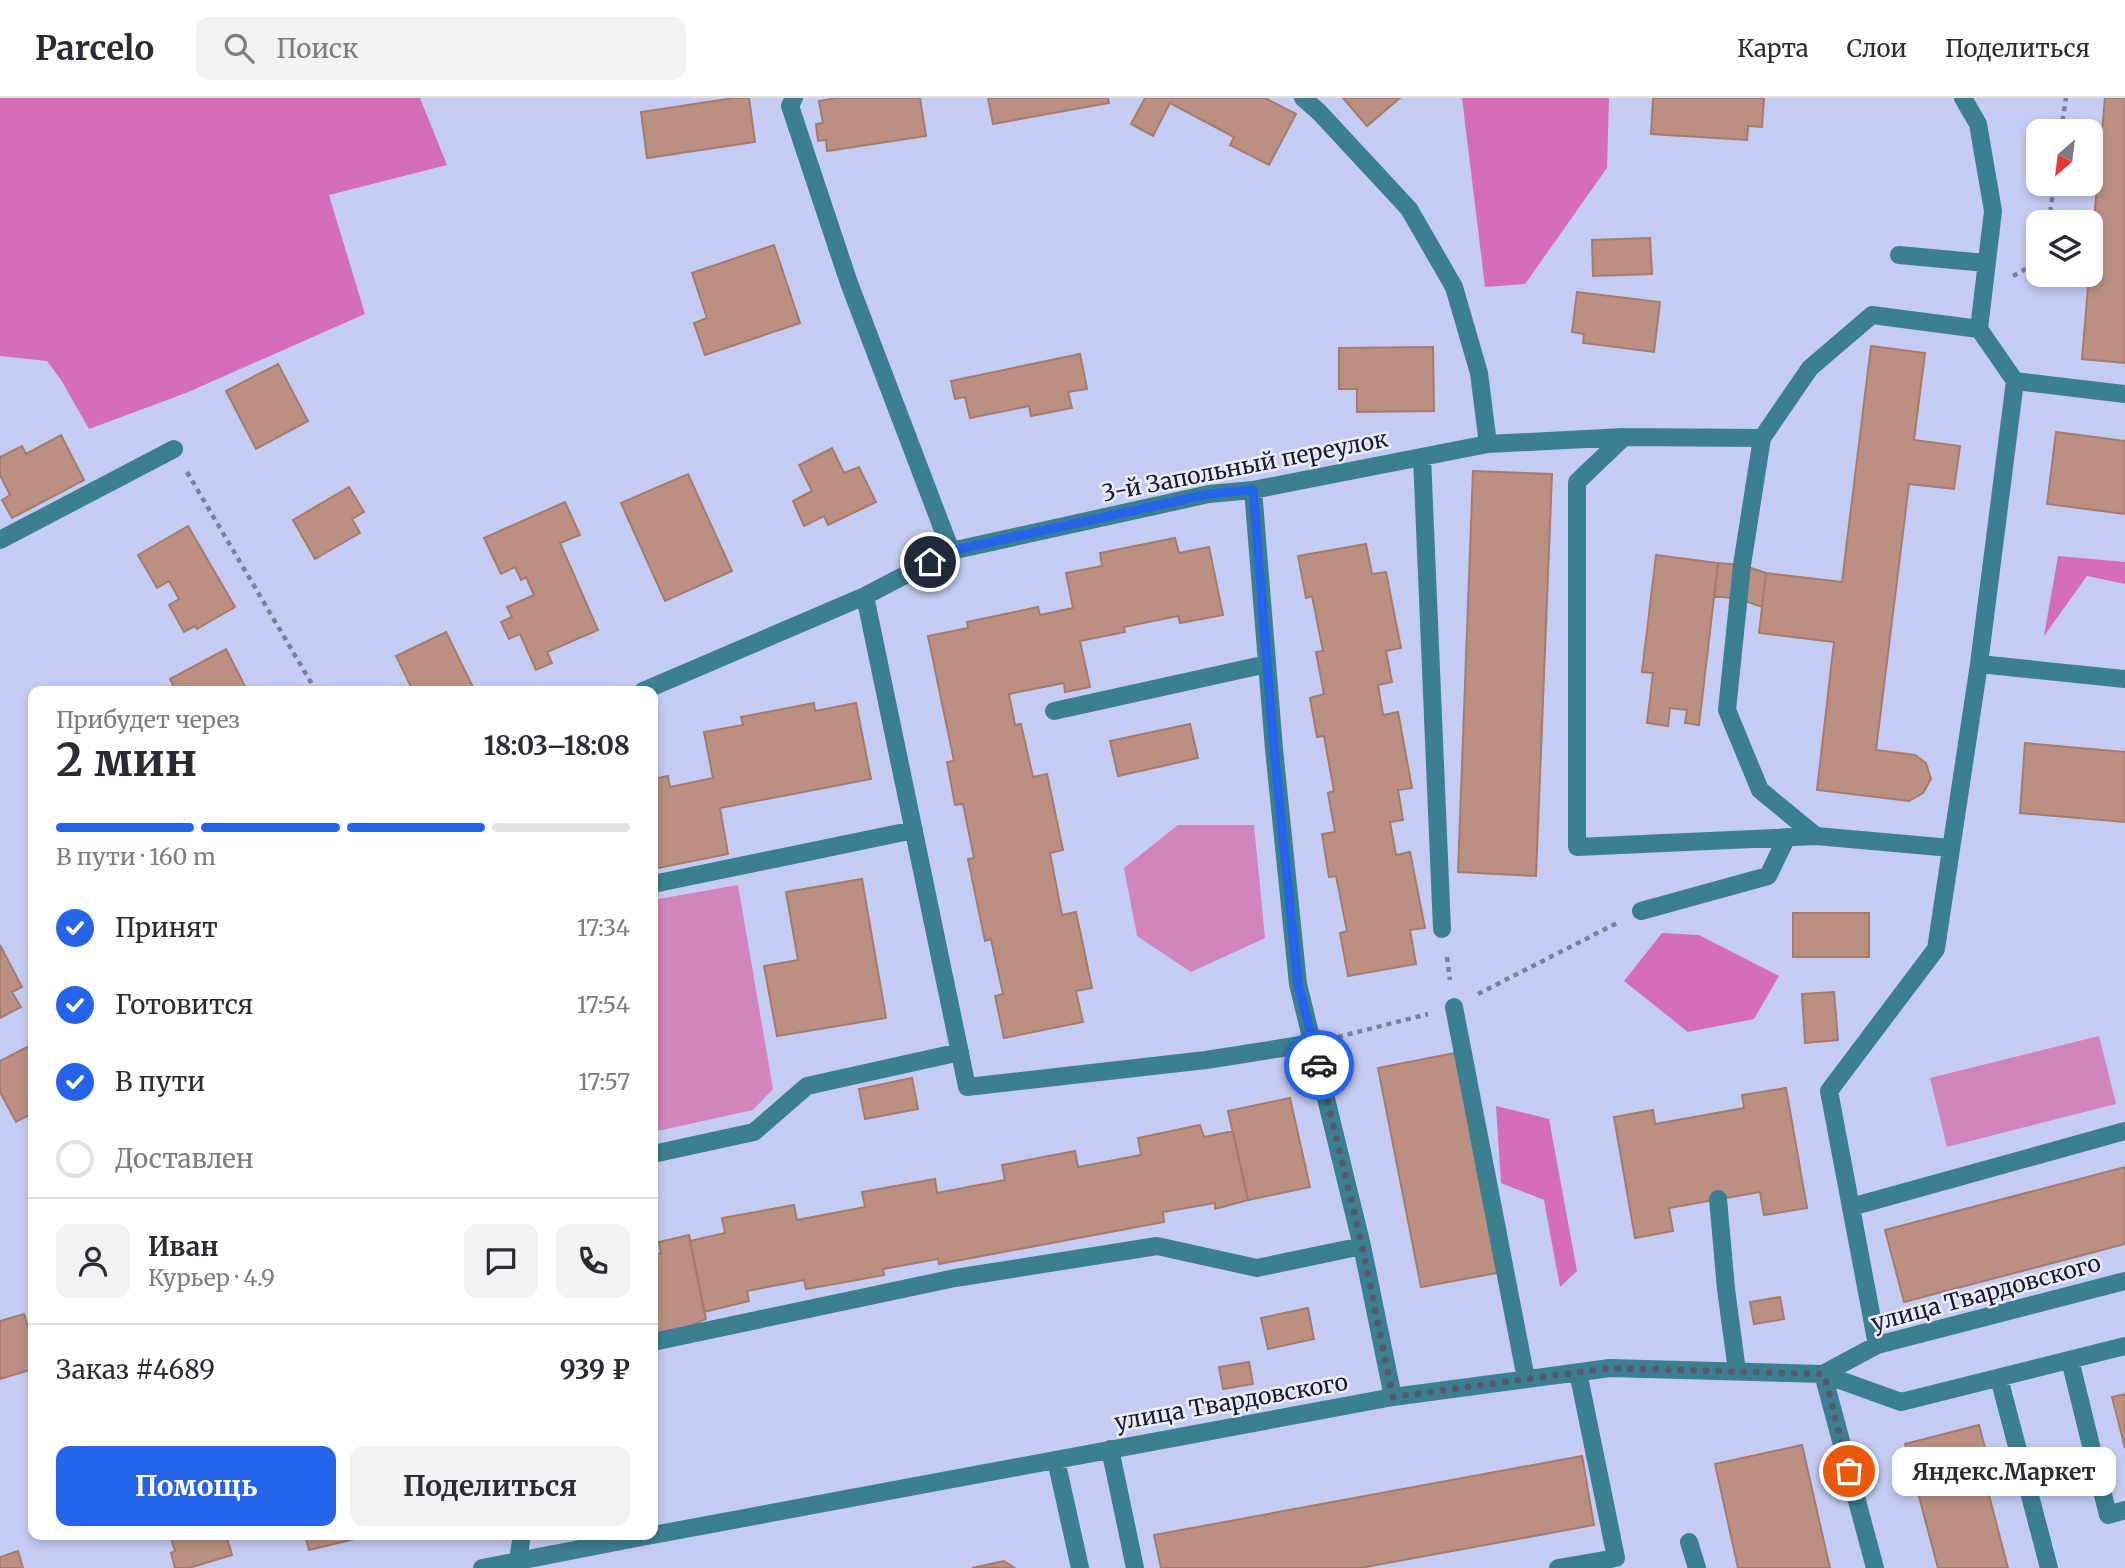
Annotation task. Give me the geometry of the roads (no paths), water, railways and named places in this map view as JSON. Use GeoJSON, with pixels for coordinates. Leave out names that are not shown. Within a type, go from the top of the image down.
{"type":"FeatureCollection","features":[{"type":"Feature","properties":{"kind":"street"},"geometry":{"type":"LineString","coordinates":[[794,98],[790,106],[849,283],[951,551]]}},
{"type":"Feature","properties":{"kind":"street"},"geometry":{"type":"LineString","coordinates":[[1303,98],[1409,209],[1454,287],[1479,373],[1488,444]]}},
{"type":"Feature","properties":{"kind":"street"},"geometry":{"type":"LineString","coordinates":[[1877,1345],[1829,1091],[1936,949],[1979,664],[2015,381],[1979,329],[1993,211],[1978,124],[1963,98]]}},
{"type":"Feature","properties":{"kind":"street"},"geometry":{"type":"LineString","coordinates":[[1899,255],[1986,263]]}},
{"type":"Feature","properties":{"kind":"street"},"geometry":{"type":"LineString","coordinates":[[1816,836],[1760,790],[1727,710],[1742,565],[1762,438],[1810,368],[1872,315],[1979,329]]}},
{"type":"Feature","properties":{"kind":"street"},"geometry":{"type":"LineString","coordinates":[[2015,381],[2125,394]]}},
{"type":"Feature","properties":{"kind":"street"},"geometry":{"type":"LineString","coordinates":[[1624,437],[1577,482],[1577,847],[1816,836],[1951,848]]}},
{"type":"Feature","properties":{"kind":"street","name":"3-й Запольный переулок"},"geometry":{"type":"LineString","coordinates":[[655,686],[865,596],[951,551],[1209,494],[1253,490],[1488,444],[1624,437],[1762,438]]}},
{"type":"Feature","properties":{"kind":"street"},"geometry":{"type":"LineString","coordinates":[[0,540],[174,449]]}},
{"type":"Feature","properties":{"kind":"street"},"geometry":{"type":"LineString","coordinates":[[1422,457],[1442,929]]}},
{"type":"Feature","properties":{"kind":"street"},"geometry":{"type":"LineString","coordinates":[[1253,490],[1298,984],[1362,1246],[1393,1397]]}},
{"type":"Feature","properties":{"kind":"street"},"geometry":{"type":"LineString","coordinates":[[865,596],[967,1087],[1206,1060],[1313,1043]]}},
{"type":"Feature","properties":{"kind":"street"},"geometry":{"type":"LineString","coordinates":[[1054,711],[1267,664]]}},
{"type":"Feature","properties":{"kind":"street"},"geometry":{"type":"LineString","coordinates":[[1979,664],[2125,679]]}},
{"type":"Feature","properties":{"kind":"street"},"geometry":{"type":"LineString","coordinates":[[658,883],[914,830]]}},
{"type":"Feature","properties":{"kind":"street"},"geometry":{"type":"LineString","coordinates":[[1641,911],[1768,876],[1787,837]]}},
{"type":"Feature","properties":{"kind":"street"},"geometry":{"type":"LineString","coordinates":[[1454,1007],[1525,1379]]}},
{"type":"Feature","properties":{"kind":"street"},"geometry":{"type":"LineString","coordinates":[[658,1153],[754,1132],[807,1086],[960,1052]]}},
{"type":"Feature","properties":{"kind":"street"},"geometry":{"type":"LineString","coordinates":[[1851,1207],[2125,1130]]}},
{"type":"Feature","properties":{"kind":"street"},"geometry":{"type":"LineString","coordinates":[[1718,1199],[1737,1371]]}},
{"type":"Feature","properties":{"kind":"street"},"geometry":{"type":"LineString","coordinates":[[658,1341],[955,1278],[1157,1246],[1257,1268],[1362,1246]]}},
{"type":"Feature","properties":{"kind":"street","name":"улица Твардовского"},"geometry":{"type":"LineString","coordinates":[[1824,1374],[1877,1345],[2125,1281]]}},
{"type":"Feature","properties":{"kind":"street","name":"улица Твардовского"},"geometry":{"type":"LineString","coordinates":[[658,1534],[1393,1397],[1578,1372],[1610,1368],[1824,1374],[1901,1402],[2125,1346]]}},
{"type":"Feature","properties":{"kind":"street"},"geometry":{"type":"LineString","coordinates":[[2070,1360],[2108,1515],[2125,1510]]}},
{"type":"Feature","properties":{"kind":"street"},"geometry":{"type":"LineString","coordinates":[[1568,1567],[1616,1558],[1578,1372]]}},
{"type":"Feature","properties":{"kind":"street"},"geometry":{"type":"LineString","coordinates":[[1824,1374],[1875,1568]]}},
{"type":"Feature","properties":{"kind":"street"},"geometry":{"type":"LineString","coordinates":[[1999,1377],[2049,1568]]}},
{"type":"Feature","properties":{"kind":"street"},"geometry":{"type":"LineString","coordinates":[[1110,1449],[1135,1568]]}},
{"type":"Feature","properties":{"kind":"street"},"geometry":{"type":"LineString","coordinates":[[1056,1460],[1080,1568]]}},
{"type":"Feature","properties":{"kind":"street"},"geometry":{"type":"LineString","coordinates":[[519,1564],[521,1540]]}},
{"type":"Feature","properties":{"kind":"street","name":"улица Твардовского"},"geometry":{"type":"LineString","coordinates":[[482,1568],[519,1564],[630,1540]]}},
{"type":"Feature","properties":{"kind":"street"},"geometry":{"type":"LineString","coordinates":[[1689,1542],[1697,1568]]}},
{"type":"Feature","properties":{"kind":"place","name":"Яндекс.Маркет"},"geometry":{"type":"Point","coordinates":[1849,1471]}}]}
